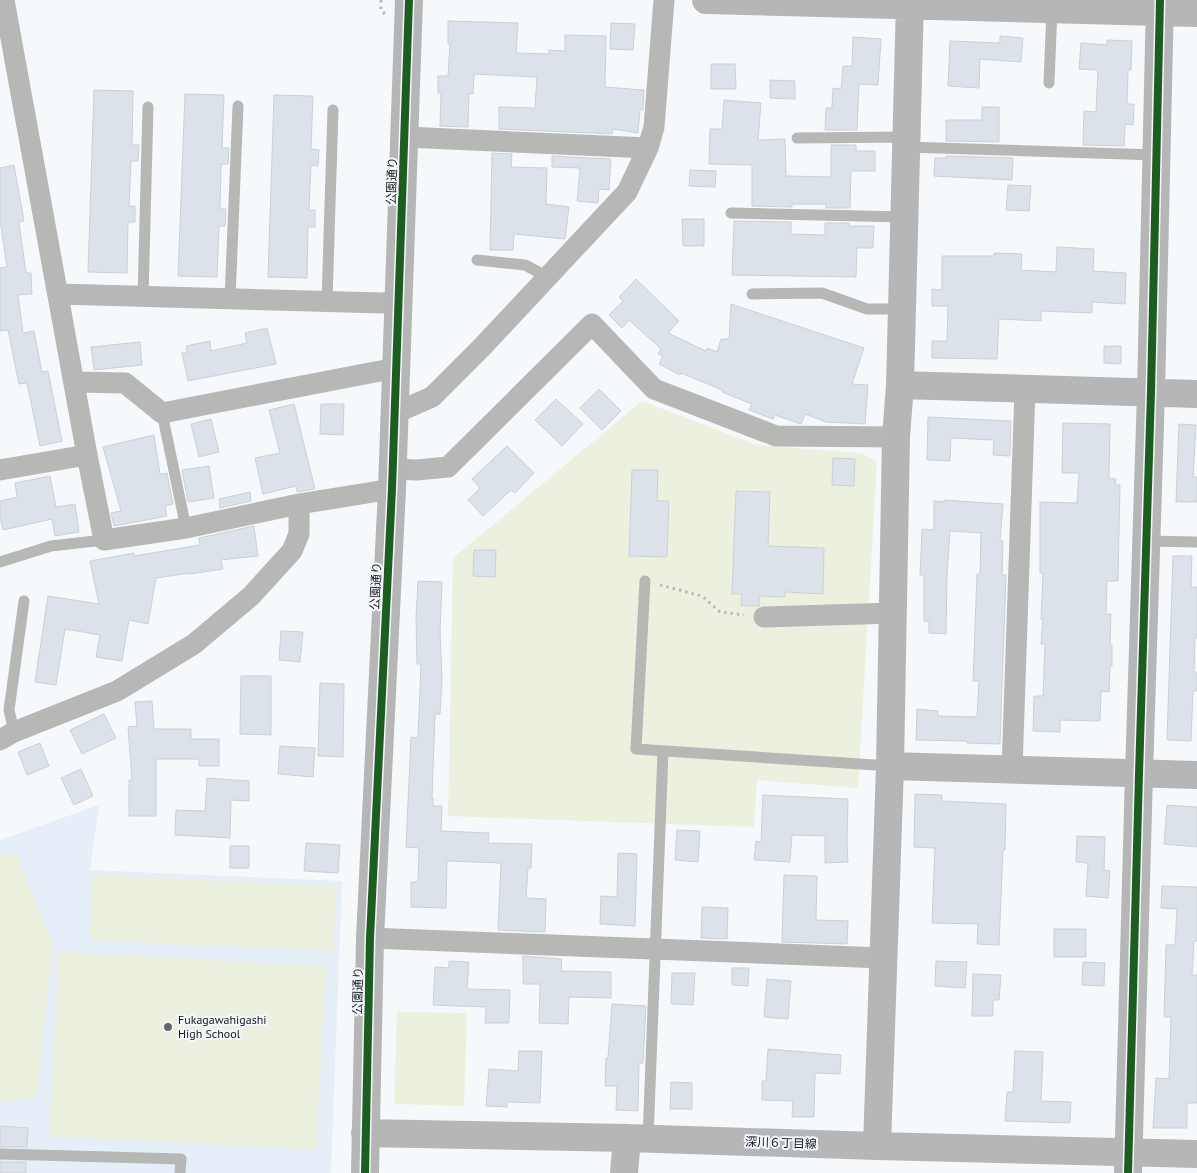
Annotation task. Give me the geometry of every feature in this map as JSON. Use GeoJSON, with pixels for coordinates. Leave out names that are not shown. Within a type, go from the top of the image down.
{"type":"FeatureCollection","features":[{"type":"Feature","properties":{"kind":"street"},"geometry":{"type":"LineString","coordinates":[[4,0],[86,455],[104,540],[186,528],[299,504],[392,479],[417,470],[448,467],[592,324],[654,390],[776,436],[896,437]]}},
{"type":"Feature","properties":{"kind":"street","name":"公園通り"},"geometry":{"type":"LineString","coordinates":[[365,1173],[370,938],[395,413],[409,0]]}},
{"type":"Feature","properties":{"kind":"street"},"geometry":{"type":"LineString","coordinates":[[395,413],[432,397],[483,346],[627,192],[648,148],[654,127],[664,0]]}},
{"type":"Feature","properties":{"kind":"street"},"geometry":{"type":"LineString","coordinates":[[706,0],[910,3],[1052,9],[1160,6],[1197,13]]}},
{"type":"Feature","properties":{"kind":"street"},"geometry":{"type":"LineString","coordinates":[[877,1146],[890,766],[896,437],[900,385],[910,3]]}},
{"type":"Feature","properties":{"kind":"street"},"geometry":{"type":"LineString","coordinates":[[1129,1163],[1160,6]]}},
{"type":"Feature","properties":{"kind":"street"},"geometry":{"type":"LineString","coordinates":[[405,136],[648,148]]}},
{"type":"Feature","properties":{"kind":"street"},"geometry":{"type":"LineString","coordinates":[[58,294],[382,302],[398,300]]}},
{"type":"Feature","properties":{"kind":"street"},"geometry":{"type":"LineString","coordinates":[[74,382],[125,383],[162,412],[396,368]]}},
{"type":"Feature","properties":{"kind":"street"},"geometry":{"type":"LineString","coordinates":[[900,385],[1197,394]]}},
{"type":"Feature","properties":{"kind":"street"},"geometry":{"type":"LineString","coordinates":[[1012,770],[1025,389]]}},
{"type":"Feature","properties":{"kind":"street"},"geometry":{"type":"LineString","coordinates":[[0,470],[86,455]]}},
{"type":"Feature","properties":{"kind":"street"},"geometry":{"type":"LineString","coordinates":[[7,736],[117,691],[194,644],[251,596],[292,551],[299,534],[299,504]]}},
{"type":"Feature","properties":{"kind":"street"},"geometry":{"type":"LineString","coordinates":[[764,617],[894,613]]}},
{"type":"Feature","properties":{"kind":"street"},"geometry":{"type":"LineString","coordinates":[[890,766],[1197,775]]}},
{"type":"Feature","properties":{"kind":"street"},"geometry":{"type":"LineString","coordinates":[[370,938],[883,958]]}},
{"type":"Feature","properties":{"kind":"street","name":"深川６丁目線"},"geometry":{"type":"LineString","coordinates":[[365,1134],[637,1138],[877,1146],[1129,1163],[1197,1154]]}},
{"type":"Feature","properties":{"kind":"street"},"geometry":{"type":"LineString","coordinates":[[624,1173],[637,1138]]}},
{"type":"Feature","properties":{"kind":"lane"},"geometry":{"type":"LineString","coordinates":[[1049,83],[1052,9]]}},
{"type":"Feature","properties":{"kind":"lane"},"geometry":{"type":"LineString","coordinates":[[230,299],[238,106]]}},
{"type":"Feature","properties":{"kind":"lane"},"geometry":{"type":"LineString","coordinates":[[142,296],[148,107]]}},
{"type":"Feature","properties":{"kind":"lane"},"geometry":{"type":"LineString","coordinates":[[327,301],[333,110]]}},
{"type":"Feature","properties":{"kind":"lane"},"geometry":{"type":"LineString","coordinates":[[797,138],[1156,155]]}},
{"type":"Feature","properties":{"kind":"lane"},"geometry":{"type":"LineString","coordinates":[[731,213],[904,217]]}},
{"type":"Feature","properties":{"kind":"lane"},"geometry":{"type":"LineString","coordinates":[[477,260],[525,266],[548,277]]}},
{"type":"Feature","properties":{"kind":"lane"},"geometry":{"type":"LineString","coordinates":[[752,294],[822,293],[867,309],[902,309]]}},
{"type":"Feature","properties":{"kind":"lane"},"geometry":{"type":"LineString","coordinates":[[162,412],[186,528]]}},
{"type":"Feature","properties":{"kind":"lane"},"geometry":{"type":"LineString","coordinates":[[0,562],[51,546],[104,540]]}},
{"type":"Feature","properties":{"kind":"lane"},"geometry":{"type":"LineString","coordinates":[[1146,541],[1197,542]]}},
{"type":"Feature","properties":{"kind":"lane"},"geometry":{"type":"LineString","coordinates":[[645,581],[636,749],[890,766]]}},
{"type":"Feature","properties":{"kind":"lane"},"geometry":{"type":"LineString","coordinates":[[7,736],[24,601]]}},
{"type":"Feature","properties":{"kind":"lane"},"geometry":{"type":"LineString","coordinates":[[637,1138],[654,950],[663,751]]}},
{"type":"Feature","properties":{"kind":"lane"},"geometry":{"type":"LineString","coordinates":[[0,1154],[181,1159],[180,1173]]}},
{"type":"Feature","properties":{"kind":"path"},"geometry":{"type":"LineString","coordinates":[[645,581],[702,596],[720,612],[764,617]]}},
{"type":"Feature","properties":{"kind":"shaded area","name":"Fukagawahigashi High School"},"geometry":{"type":"Polygon","coordinates":[[[99,805],[90,870],[342,881],[331,1173],[0,1173],[0,840],[99,805]]]}},
{"type":"Feature","properties":{"kind":"green space"},"geometry":{"type":"Polygon","coordinates":[[[642,401],[757,445],[861,453],[877,461],[858,788],[757,780],[754,827],[448,816],[453,558],[642,401]]]}},
{"type":"Feature","properties":{"kind":"green space"},"geometry":{"type":"Polygon","coordinates":[[[16,853],[53,945],[36,1098],[0,1102],[0,856],[16,853]]]}},
{"type":"Feature","properties":{"kind":"green space"},"geometry":{"type":"Polygon","coordinates":[[[93,875],[337,886],[333,951],[90,940],[93,875]]]}},
{"type":"Feature","properties":{"kind":"green space"},"geometry":{"type":"Polygon","coordinates":[[[59,952],[326,966],[316,1150],[49,1136],[59,952]]]}},
{"type":"Feature","properties":{"kind":"green space"},"geometry":{"type":"Polygon","coordinates":[[[397,1012],[467,1013],[464,1106],[394,1104],[397,1012]]]}},
{"type":"Feature","properties":{"kind":"building"},"geometry":{"type":"Polygon","coordinates":[[[448,21],[518,23],[516,53],[549,54],[549,50],[565,51],[565,35],[606,36],[605,87],[644,90],[643,110],[640,110],[638,133],[613,129],[612,134],[499,129],[499,107],[535,108],[537,77],[474,74],[473,94],[469,94],[468,127],[440,126],[441,93],[438,93],[438,76],[448,76],[450,44],[448,44],[448,21]]]}},
{"type":"Feature","properties":{"kind":"building"},"geometry":{"type":"Polygon","coordinates":[[[611,23],[635,24],[633,50],[610,49],[611,23]]]}},
{"type":"Feature","properties":{"kind":"building"},"geometry":{"type":"Polygon","coordinates":[[[1000,36],[1023,38],[1021,62],[980,59],[979,88],[948,86],[950,41],[1000,43],[1000,36]]]}},
{"type":"Feature","properties":{"kind":"building"},"geometry":{"type":"Polygon","coordinates":[[[853,37],[881,39],[878,85],[859,84],[857,130],[825,130],[826,108],[832,108],[833,88],[841,89],[843,66],[852,66],[853,37]]]}},
{"type":"Feature","properties":{"kind":"building"},"geometry":{"type":"Polygon","coordinates":[[[1107,40],[1132,41],[1131,70],[1128,70],[1127,104],[1134,104],[1133,125],[1125,124],[1124,146],[1083,145],[1084,111],[1096,112],[1098,70],[1079,69],[1081,43],[1107,45],[1107,40]]]}},
{"type":"Feature","properties":{"kind":"building"},"geometry":{"type":"Polygon","coordinates":[[[711,64],[735,64],[736,89],[711,89],[711,64]]]}},
{"type":"Feature","properties":{"kind":"building"},"geometry":{"type":"Polygon","coordinates":[[[770,80],[795,81],[795,99],[770,98],[770,80]]]}},
{"type":"Feature","properties":{"kind":"building"},"geometry":{"type":"Polygon","coordinates":[[[94,90],[133,91],[132,145],[139,145],[138,161],[131,161],[129,206],[135,206],[135,222],[128,222],[127,273],[88,272],[94,90]]]}},
{"type":"Feature","properties":{"kind":"building"},"geometry":{"type":"Polygon","coordinates":[[[185,94],[224,95],[222,148],[229,148],[228,164],[221,164],[220,209],[226,209],[225,226],[219,226],[217,277],[178,276],[185,94]]]}},
{"type":"Feature","properties":{"kind":"building"},"geometry":{"type":"Polygon","coordinates":[[[274,95],[313,96],[311,149],[319,150],[318,166],[311,165],[309,210],[315,210],[315,227],[308,227],[307,278],[268,277],[274,95]]]}},
{"type":"Feature","properties":{"kind":"building"},"geometry":{"type":"Polygon","coordinates":[[[724,100],[761,103],[758,140],[785,139],[786,176],[831,177],[831,145],[856,145],[856,151],[875,151],[875,171],[851,171],[850,208],[826,208],[826,204],[792,204],[792,207],[752,206],[752,165],[709,164],[710,129],[722,129],[724,100]]]}},
{"type":"Feature","properties":{"kind":"building"},"geometry":{"type":"Polygon","coordinates":[[[982,107],[999,107],[999,142],[946,141],[946,120],[982,120],[982,107]]]}},
{"type":"Feature","properties":{"kind":"building"},"geometry":{"type":"Polygon","coordinates":[[[492,153],[512,154],[511,167],[547,168],[546,204],[569,207],[565,239],[514,234],[513,250],[490,250],[492,153]]]}},
{"type":"Feature","properties":{"kind":"building"},"geometry":{"type":"Polygon","coordinates":[[[552,156],[611,159],[609,190],[599,189],[598,203],[577,201],[580,168],[552,167],[552,156]]]}},
{"type":"Feature","properties":{"kind":"building"},"geometry":{"type":"Polygon","coordinates":[[[946,156],[1013,158],[1012,180],[934,176],[935,158],[946,158],[946,156]]]}},
{"type":"Feature","properties":{"kind":"building"},"geometry":{"type":"Polygon","coordinates":[[[14,165],[24,221],[19,222],[26,273],[31,273],[32,294],[18,295],[23,333],[34,331],[42,372],[48,371],[62,441],[40,446],[27,383],[19,384],[8,330],[0,331],[0,268],[7,267],[0,220],[0,168],[14,165]]]}},
{"type":"Feature","properties":{"kind":"building"},"geometry":{"type":"Polygon","coordinates":[[[690,170],[716,171],[715,187],[689,186],[690,170]]]}},
{"type":"Feature","properties":{"kind":"building"},"geometry":{"type":"Polygon","coordinates":[[[1008,185],[1031,186],[1029,211],[1006,210],[1008,185]]]}},
{"type":"Feature","properties":{"kind":"building"},"geometry":{"type":"Polygon","coordinates":[[[682,219],[704,219],[704,246],[683,246],[682,219]]]}},
{"type":"Feature","properties":{"kind":"building"},"geometry":{"type":"Polygon","coordinates":[[[734,221],[791,222],[791,234],[825,235],[825,223],[849,223],[849,226],[874,226],[873,248],[857,248],[856,277],[732,275],[734,221]]]}},
{"type":"Feature","properties":{"kind":"building"},"geometry":{"type":"Polygon","coordinates":[[[1057,247],[1094,249],[1093,271],[1126,273],[1125,304],[1092,302],[1092,313],[1041,311],[1041,321],[999,319],[997,359],[932,358],[932,341],[947,341],[948,306],[932,306],[932,289],[942,290],[942,256],[994,256],[994,253],[1022,254],[1021,270],[1056,272],[1057,247]]]}},
{"type":"Feature","properties":{"kind":"building"},"geometry":{"type":"Polygon","coordinates":[[[636,279],[679,321],[668,333],[706,351],[707,348],[717,352],[721,339],[729,339],[731,304],[864,348],[852,384],[868,385],[865,424],[826,422],[805,414],[801,424],[775,415],[773,419],[749,410],[752,404],[681,373],[680,375],[659,364],[663,356],[658,354],[661,349],[629,320],[622,328],[609,315],[623,301],[619,297],[636,279]]]}},
{"type":"Feature","properties":{"kind":"building"},"geometry":{"type":"Polygon","coordinates":[[[267,328],[276,364],[188,381],[182,353],[187,353],[186,346],[210,341],[211,351],[247,343],[245,333],[267,328]]]}},
{"type":"Feature","properties":{"kind":"building"},"geometry":{"type":"Polygon","coordinates":[[[140,342],[142,365],[94,370],[91,347],[140,342]]]}},
{"type":"Feature","properties":{"kind":"building"},"geometry":{"type":"Polygon","coordinates":[[[1104,346],[1121,346],[1121,364],[1104,363],[1104,346]]]}},
{"type":"Feature","properties":{"kind":"building"},"geometry":{"type":"Polygon","coordinates":[[[599,389],[621,411],[602,430],[580,408],[599,389]]]}},
{"type":"Feature","properties":{"kind":"building"},"geometry":{"type":"Polygon","coordinates":[[[556,399],[583,424],[562,446],[535,420],[556,399]]]}},
{"type":"Feature","properties":{"kind":"building"},"geometry":{"type":"Polygon","coordinates":[[[294,404],[315,489],[297,492],[296,486],[263,494],[255,458],[280,453],[269,410],[294,404]]]}},
{"type":"Feature","properties":{"kind":"building"},"geometry":{"type":"Polygon","coordinates":[[[321,404],[344,404],[343,435],[320,434],[321,404]]]}},
{"type":"Feature","properties":{"kind":"building"},"geometry":{"type":"Polygon","coordinates":[[[928,417],[1011,421],[1010,456],[993,455],[994,440],[951,438],[950,461],[927,460],[928,417]]]}},
{"type":"Feature","properties":{"kind":"building"},"geometry":{"type":"Polygon","coordinates":[[[211,419],[219,452],[199,457],[191,424],[211,419]]]}},
{"type":"Feature","properties":{"kind":"building"},"geometry":{"type":"Polygon","coordinates":[[[1063,423],[1110,424],[1109,478],[1116,479],[1115,485],[1120,485],[1118,581],[1107,581],[1106,614],[1111,614],[1110,645],[1112,645],[1112,666],[1110,666],[1109,692],[1101,691],[1100,721],[1060,720],[1060,732],[1033,731],[1034,696],[1043,696],[1045,644],[1041,644],[1043,573],[1040,573],[1040,502],[1077,503],[1079,473],[1062,473],[1063,423]]]}},
{"type":"Feature","properties":{"kind":"building"},"geometry":{"type":"Polygon","coordinates":[[[1179,424],[1196,425],[1193,477],[1197,477],[1197,502],[1176,502],[1179,424]]]}},
{"type":"Feature","properties":{"kind":"building"},"geometry":{"type":"Polygon","coordinates":[[[154,435],[160,474],[167,473],[173,504],[165,506],[167,516],[114,526],[111,513],[121,511],[103,447],[154,435]]]}},
{"type":"Feature","properties":{"kind":"building"},"geometry":{"type":"Polygon","coordinates":[[[507,446],[534,473],[515,493],[511,490],[483,516],[468,500],[480,488],[472,479],[507,446]]]}},
{"type":"Feature","properties":{"kind":"building"},"geometry":{"type":"Polygon","coordinates":[[[833,458],[855,459],[854,486],[832,485],[833,458]]]}},
{"type":"Feature","properties":{"kind":"building"},"geometry":{"type":"Polygon","coordinates":[[[209,466],[214,498],[188,502],[182,470],[209,466]]]}},
{"type":"Feature","properties":{"kind":"building"},"geometry":{"type":"Polygon","coordinates":[[[632,470],[658,470],[657,501],[669,501],[667,557],[629,556],[632,470]]]}},
{"type":"Feature","properties":{"kind":"building"},"geometry":{"type":"Polygon","coordinates":[[[50,476],[56,507],[75,504],[79,532],[55,536],[52,519],[3,530],[0,517],[0,501],[17,497],[15,483],[50,476]]]}},
{"type":"Feature","properties":{"kind":"building"},"geometry":{"type":"Polygon","coordinates":[[[736,491],[770,492],[768,546],[824,548],[823,594],[785,592],[785,597],[759,596],[759,606],[741,606],[742,594],[732,594],[736,491]]]}},
{"type":"Feature","properties":{"kind":"building"},"geometry":{"type":"Polygon","coordinates":[[[250,492],[251,501],[220,508],[219,499],[250,492]]]}},
{"type":"Feature","properties":{"kind":"building"},"geometry":{"type":"Polygon","coordinates":[[[944,500],[1003,504],[1000,540],[1003,541],[1002,575],[1006,575],[1000,744],[916,740],[917,709],[938,711],[938,716],[977,717],[979,681],[973,681],[977,574],[980,574],[981,533],[950,531],[946,634],[929,633],[929,621],[924,621],[924,575],[920,575],[922,529],[934,530],[934,501],[944,502],[944,500]]]}},
{"type":"Feature","properties":{"kind":"building"},"geometry":{"type":"Polygon","coordinates":[[[254,526],[258,556],[221,560],[223,569],[156,578],[148,624],[129,620],[122,661],[96,657],[100,635],[65,629],[56,685],[35,682],[48,596],[99,604],[90,561],[134,553],[134,556],[200,545],[199,538],[254,526]]]}},
{"type":"Feature","properties":{"kind":"building"},"geometry":{"type":"Polygon","coordinates":[[[474,550],[496,550],[495,577],[473,576],[474,550]]]}},
{"type":"Feature","properties":{"kind":"building"},"geometry":{"type":"Polygon","coordinates":[[[1173,556],[1192,556],[1191,587],[1197,587],[1197,638],[1195,638],[1194,672],[1197,672],[1197,691],[1193,691],[1191,741],[1167,740],[1173,556]]]}},
{"type":"Feature","properties":{"kind":"building"},"geometry":{"type":"Polygon","coordinates":[[[418,581],[442,582],[440,631],[442,678],[440,714],[435,714],[432,798],[433,806],[442,806],[441,831],[489,833],[488,843],[532,844],[531,868],[528,868],[526,898],[546,899],[545,932],[498,930],[501,863],[447,861],[446,908],[411,907],[411,882],[418,882],[419,848],[406,847],[411,737],[418,738],[421,664],[417,664],[416,617],[418,581]]]}},
{"type":"Feature","properties":{"kind":"building"},"geometry":{"type":"Polygon","coordinates":[[[281,631],[303,632],[300,662],[279,660],[281,631]]]}},
{"type":"Feature","properties":{"kind":"building"},"geometry":{"type":"Polygon","coordinates":[[[241,676],[271,676],[271,735],[240,734],[241,676]]]}},
{"type":"Feature","properties":{"kind":"building"},"geometry":{"type":"Polygon","coordinates":[[[320,683],[344,684],[343,757],[318,756],[320,683]]]}},
{"type":"Feature","properties":{"kind":"building"},"geometry":{"type":"Polygon","coordinates":[[[152,701],[154,729],[191,729],[191,739],[219,739],[219,766],[199,766],[199,759],[156,759],[156,816],[129,816],[129,780],[132,780],[128,727],[137,726],[135,702],[152,701]]]}},
{"type":"Feature","properties":{"kind":"building"},"geometry":{"type":"Polygon","coordinates":[[[104,714],[116,738],[82,754],[70,730],[104,714]]]}},
{"type":"Feature","properties":{"kind":"building"},"geometry":{"type":"Polygon","coordinates":[[[40,743],[49,766],[27,775],[18,752],[40,743]]]}},
{"type":"Feature","properties":{"kind":"building"},"geometry":{"type":"Polygon","coordinates":[[[280,746],[315,748],[313,777],[278,774],[280,746]]]}},
{"type":"Feature","properties":{"kind":"building"},"geometry":{"type":"Polygon","coordinates":[[[81,769],[93,796],[74,805],[61,778],[81,769]]]}},
{"type":"Feature","properties":{"kind":"building"},"geometry":{"type":"Polygon","coordinates":[[[207,778],[249,781],[249,801],[231,800],[230,838],[175,835],[176,810],[205,811],[207,778]]]}},
{"type":"Feature","properties":{"kind":"building"},"geometry":{"type":"Polygon","coordinates":[[[915,794],[942,795],[942,801],[1006,804],[999,945],[977,944],[978,924],[932,923],[935,848],[914,847],[915,794]]]}},
{"type":"Feature","properties":{"kind":"building"},"geometry":{"type":"Polygon","coordinates":[[[763,795],[848,799],[848,862],[825,863],[825,836],[792,835],[790,862],[754,860],[756,841],[761,842],[763,795]]]}},
{"type":"Feature","properties":{"kind":"building"},"geometry":{"type":"Polygon","coordinates":[[[1167,805],[1197,807],[1197,847],[1164,844],[1167,805]]]}},
{"type":"Feature","properties":{"kind":"building"},"geometry":{"type":"Polygon","coordinates":[[[677,830],[700,831],[698,862],[675,860],[677,830]]]}},
{"type":"Feature","properties":{"kind":"building"},"geometry":{"type":"Polygon","coordinates":[[[1077,836],[1105,837],[1104,870],[1110,871],[1108,898],[1086,896],[1088,863],[1076,862],[1077,836]]]}},
{"type":"Feature","properties":{"kind":"building"},"geometry":{"type":"Polygon","coordinates":[[[306,843],[340,845],[338,873],[304,871],[306,843]]]}},
{"type":"Feature","properties":{"kind":"building"},"geometry":{"type":"Polygon","coordinates":[[[230,846],[249,846],[249,868],[230,868],[230,846]]]}},
{"type":"Feature","properties":{"kind":"building"},"geometry":{"type":"Polygon","coordinates":[[[618,853],[637,854],[635,926],[600,924],[601,896],[617,897],[618,853]]]}},
{"type":"Feature","properties":{"kind":"building"},"geometry":{"type":"Polygon","coordinates":[[[784,875],[817,876],[816,920],[848,921],[847,944],[782,942],[784,875]]]}},
{"type":"Feature","properties":{"kind":"building"},"geometry":{"type":"Polygon","coordinates":[[[1162,886],[1197,887],[1197,941],[1194,941],[1192,975],[1197,975],[1197,1103],[1187,1103],[1187,1128],[1153,1128],[1156,1078],[1169,1079],[1171,1017],[1164,1017],[1166,945],[1175,945],[1177,909],[1161,908],[1162,886]]]}},
{"type":"Feature","properties":{"kind":"building"},"geometry":{"type":"Polygon","coordinates":[[[702,907],[728,908],[727,939],[701,938],[702,907]]]}},
{"type":"Feature","properties":{"kind":"building"},"geometry":{"type":"Polygon","coordinates":[[[1054,929],[1086,929],[1086,957],[1054,957],[1054,929]]]}},
{"type":"Feature","properties":{"kind":"building"},"geometry":{"type":"Polygon","coordinates":[[[523,956],[562,959],[561,971],[611,972],[611,998],[569,997],[568,1024],[539,1023],[540,984],[523,984],[523,956]]]}},
{"type":"Feature","properties":{"kind":"building"},"geometry":{"type":"Polygon","coordinates":[[[449,961],[469,962],[467,989],[510,990],[509,1023],[485,1023],[486,1007],[433,1005],[435,967],[449,968],[449,961]]]}},
{"type":"Feature","properties":{"kind":"building"},"geometry":{"type":"Polygon","coordinates":[[[936,961],[967,962],[965,988],[935,986],[936,961]]]}},
{"type":"Feature","properties":{"kind":"building"},"geometry":{"type":"Polygon","coordinates":[[[1083,962],[1105,963],[1104,986],[1082,985],[1083,962]]]}},
{"type":"Feature","properties":{"kind":"building"},"geometry":{"type":"Polygon","coordinates":[[[732,968],[749,968],[748,986],[732,985],[732,968]]]}},
{"type":"Feature","properties":{"kind":"building"},"geometry":{"type":"Polygon","coordinates":[[[672,973],[695,973],[693,1005],[671,1004],[672,973]]]}},
{"type":"Feature","properties":{"kind":"building"},"geometry":{"type":"Polygon","coordinates":[[[973,974],[1001,975],[999,1000],[993,1000],[993,1016],[972,1016],[973,974]]]}},
{"type":"Feature","properties":{"kind":"building"},"geometry":{"type":"Polygon","coordinates":[[[767,979],[791,981],[788,1019],[764,1017],[767,979]]]}},
{"type":"Feature","properties":{"kind":"building"},"geometry":{"type":"Polygon","coordinates":[[[612,1004],[646,1006],[643,1063],[639,1063],[638,1111],[616,1110],[617,1086],[605,1086],[612,1004]]]}},
{"type":"Feature","properties":{"kind":"building"},"geometry":{"type":"Polygon","coordinates":[[[768,1049],[841,1055],[840,1074],[815,1073],[814,1117],[792,1117],[793,1101],[762,1100],[762,1081],[766,1081],[768,1049]]]}},
{"type":"Feature","properties":{"kind":"building"},"geometry":{"type":"Polygon","coordinates":[[[519,1051],[542,1051],[540,1103],[507,1102],[507,1107],[486,1106],[489,1069],[518,1071],[519,1051]]]}},
{"type":"Feature","properties":{"kind":"building"},"geometry":{"type":"Polygon","coordinates":[[[1015,1051],[1043,1052],[1041,1101],[1071,1102],[1070,1123],[1005,1121],[1007,1092],[1013,1092],[1015,1051]]]}},
{"type":"Feature","properties":{"kind":"building"},"geometry":{"type":"Polygon","coordinates":[[[671,1082],[692,1083],[692,1109],[670,1109],[671,1082]]]}},
{"type":"Feature","properties":{"kind":"building"},"geometry":{"type":"Polygon","coordinates":[[[0,1126],[28,1128],[27,1147],[0,1147],[0,1126]]]}},
{"type":"Feature","properties":{"kind":"building"},"geometry":{"type":"Polygon","coordinates":[[[0,1162],[26,1162],[26,1173],[0,1173],[0,1162]]]}},
{"type":"Feature","properties":{"kind":"cycle path"},"geometry":{"type":"LineString","coordinates":[[365,1173],[370,938],[392,489],[409,0]]}},
{"type":"Feature","properties":{"kind":"cycle path"},"geometry":{"type":"LineString","coordinates":[[1128,1173],[1151,392],[1160,0]]}},
{"type":"Feature","properties":{"kind":"place","name":"Fukagawahigashi High School"},"geometry":{"type":"Point","coordinates":[168,1027]}}]}
